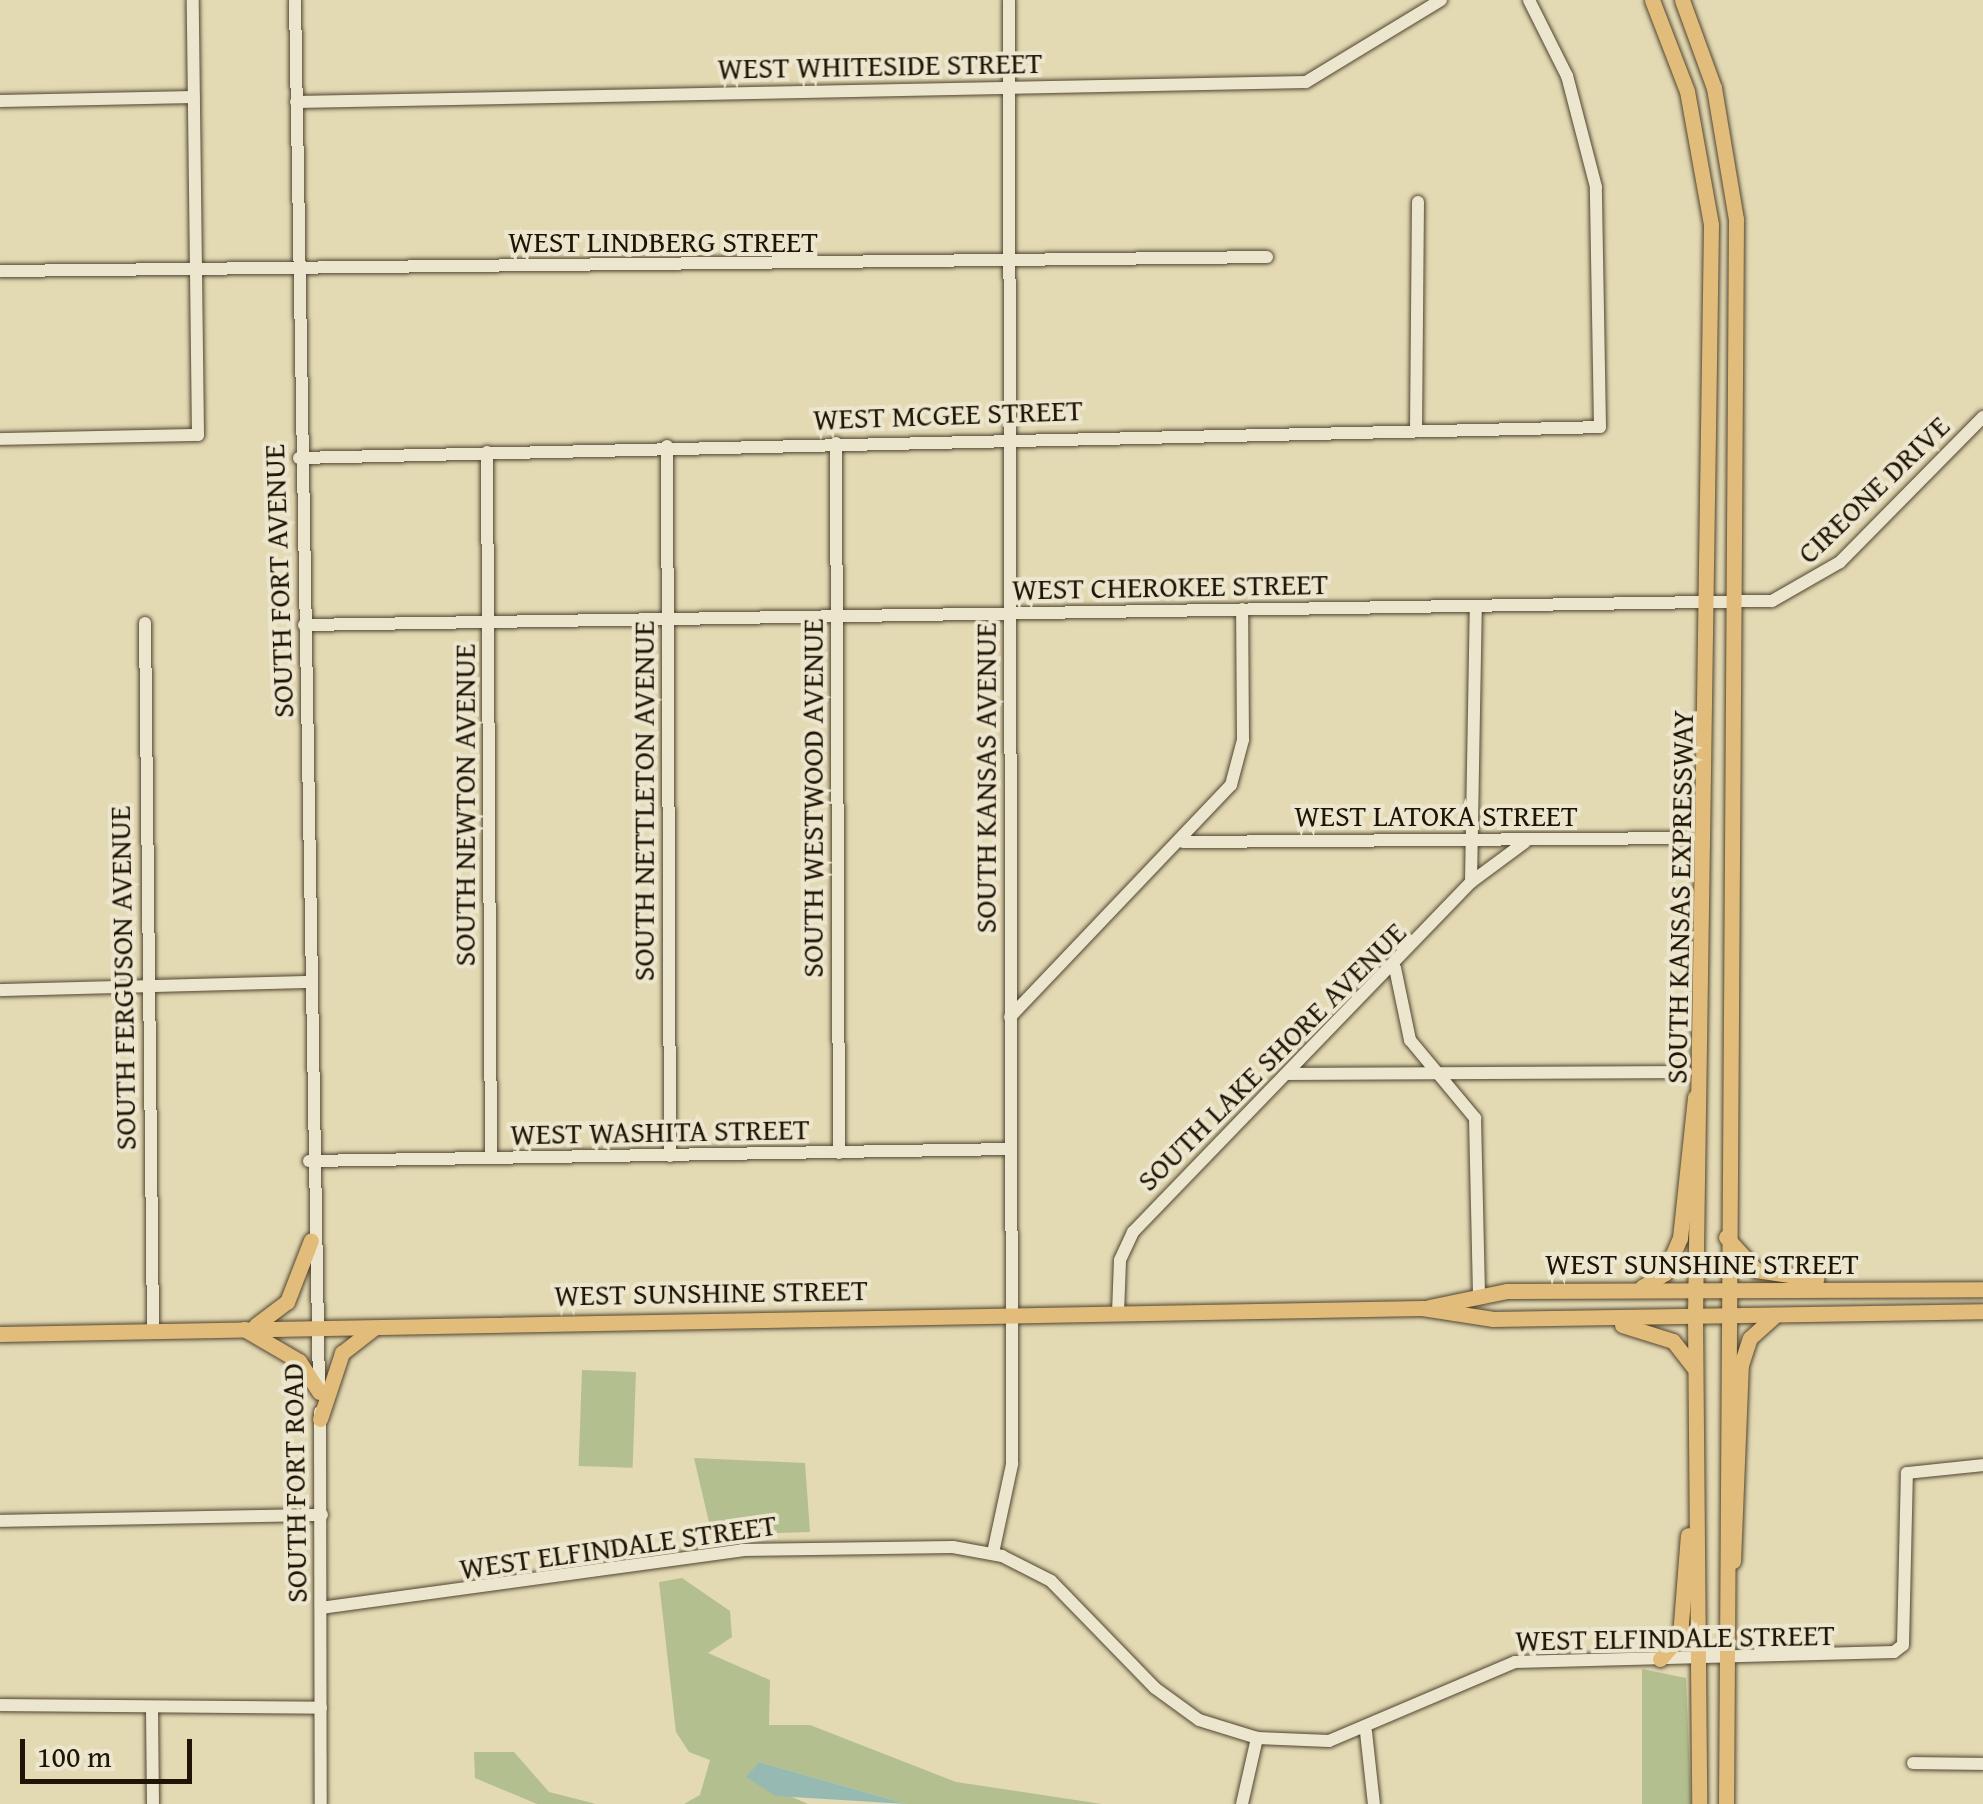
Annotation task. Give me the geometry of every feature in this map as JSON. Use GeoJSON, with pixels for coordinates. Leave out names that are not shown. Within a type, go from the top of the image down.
{"type":"FeatureCollection","features":[{"type":"Feature","properties":{"kind":"main road","name":"SOUTH KANSAS EXPRESSWAY"},"geometry":{"type":"LineString","coordinates":[[1652,0],[1687,91],[1712,225],[1712,603],[1695,1317],[1700,1804]]}},
{"type":"Feature","properties":{"kind":"main road","name":"SOUTH KANSAS EXPRESSWAY"},"geometry":{"type":"LineString","coordinates":[[1682,0],[1714,88],[1736,219],[1736,603],[1725,1291],[1726,1804]]}},
{"type":"Feature","properties":{"kind":"main road"},"geometry":{"type":"LineString","coordinates":[[1629,1290],[1660,1278],[1676,1253],[1703,1064]]}},
{"type":"Feature","properties":{"kind":"main road"},"geometry":{"type":"LineString","coordinates":[[1726,1234],[1740,1260],[1770,1275],[1954,1288]]}},
{"type":"Feature","properties":{"kind":"main road"},"geometry":{"type":"LineString","coordinates":[[310,1240],[287,1302],[244,1330],[299,1361],[319,1392]]}},
{"type":"Feature","properties":{"kind":"main road","name":"WEST SUNSHINE STREET"},"geometry":{"type":"LineString","coordinates":[[1422,1308],[1478,1293],[1983,1289]]}},
{"type":"Feature","properties":{"kind":"main road","name":"WEST SUNSHINE STREET"},"geometry":{"type":"LineString","coordinates":[[0,1334],[1422,1308],[1493,1319],[1983,1311]]}},
{"type":"Feature","properties":{"kind":"main road"},"geometry":{"type":"LineString","coordinates":[[1725,1604],[1738,1518],[1741,1365],[1756,1330],[1775,1316]]}},
{"type":"Feature","properties":{"kind":"main road"},"geometry":{"type":"LineString","coordinates":[[1493,1319],[1646,1329],[1680,1347],[1695,1373]]}},
{"type":"Feature","properties":{"kind":"main road"},"geometry":{"type":"LineString","coordinates":[[320,1419],[346,1346],[361,1331],[397,1325]]}},
{"type":"Feature","properties":{"kind":"main road"},"geometry":{"type":"LineString","coordinates":[[1660,1659],[1680,1636],[1694,1502]]}},
{"type":"Feature","properties":{"kind":"street"},"geometry":{"type":"LineString","coordinates":[[0,439],[198,434],[194,0]]}},
{"type":"Feature","properties":{"kind":"street","name":"SOUTH FORT AVENUE"},"geometry":{"type":"LineString","coordinates":[[296,0],[296,265],[310,1161]]}},
{"type":"Feature","properties":{"kind":"street","name":"SOUTH KANSAS AVENUE"},"geometry":{"type":"LineString","coordinates":[[993,1554],[1011,1480],[1009,0]]}},
{"type":"Feature","properties":{"kind":"street","name":"WEST WHITESIDE STREET"},"geometry":{"type":"LineString","coordinates":[[296,102],[1306,82],[1441,0]]}},
{"type":"Feature","properties":{"kind":"street","name":"WEST MCGEE STREET"},"geometry":{"type":"LineString","coordinates":[[299,458],[1009,435],[1600,427],[1596,187],[1567,76],[1529,0]]}},
{"type":"Feature","properties":{"kind":"street"},"geometry":{"type":"LineString","coordinates":[[0,101],[194,98]]}},
{"type":"Feature","properties":{"kind":"street"},"geometry":{"type":"LineString","coordinates":[[1416,430],[1418,202]]}},
{"type":"Feature","properties":{"kind":"street","name":"WEST LINDBERG STREET"},"geometry":{"type":"LineString","coordinates":[[0,270],[296,265],[532,271],[1267,258]]}},
{"type":"Feature","properties":{"kind":"street","name":"CIREONE DRIVE"},"geometry":{"type":"LineString","coordinates":[[1736,603],[1789,597],[1816,582],[1983,417]]}},
{"type":"Feature","properties":{"kind":"street","name":"SOUTH WESTWOOD AVENUE"},"geometry":{"type":"LineString","coordinates":[[836,443],[839,1152]]}},
{"type":"Feature","properties":{"kind":"street","name":"SOUTH NETTLETON AVENUE"},"geometry":{"type":"LineString","coordinates":[[667,446],[670,1156]]}},
{"type":"Feature","properties":{"kind":"street","name":"SOUTH NEWTON AVENUE"},"geometry":{"type":"LineString","coordinates":[[487,452],[491,1158]]}},
{"type":"Feature","properties":{"kind":"street","name":"WEST CHEROKEE STREET"},"geometry":{"type":"LineString","coordinates":[[304,625],[1736,603]]}},
{"type":"Feature","properties":{"kind":"street"},"geometry":{"type":"LineString","coordinates":[[1471,882],[1476,607]]}},
{"type":"Feature","properties":{"kind":"street"},"geometry":{"type":"LineString","coordinates":[[1010,1017],[1183,842],[1239,764],[1242,609]]}},
{"type":"Feature","properties":{"kind":"street","name":"SOUTH FERGUSON AVENUE"},"geometry":{"type":"LineString","coordinates":[[145,623],[145,984],[153,1332]]}},
{"type":"Feature","properties":{"kind":"street","name":"WEST LATOKA STREET"},"geometry":{"type":"LineString","coordinates":[[1183,842],[1689,838]]}},
{"type":"Feature","properties":{"kind":"street","name":"SOUTH LAKE SHORE AVENUE"},"geometry":{"type":"LineString","coordinates":[[1118,1313],[1129,1238],[1394,968],[1471,882],[1528,840]]}},
{"type":"Feature","properties":{"kind":"street"},"geometry":{"type":"LineString","coordinates":[[1394,968],[1406,1032],[1434,1074],[1475,1118],[1478,1293]]}},
{"type":"Feature","properties":{"kind":"street"},"geometry":{"type":"LineString","coordinates":[[0,990],[309,982]]}},
{"type":"Feature","properties":{"kind":"street"},"geometry":{"type":"LineString","coordinates":[[1287,1074],[1686,1072]]}},
{"type":"Feature","properties":{"kind":"street","name":"WEST WASHITA STREET"},"geometry":{"type":"LineString","coordinates":[[310,1161],[1011,1150]]}},
{"type":"Feature","properties":{"kind":"street","name":"SOUTH FORT ROAD"},"geometry":{"type":"LineString","coordinates":[[310,1161],[322,1515],[321,1804]]}},
{"type":"Feature","properties":{"kind":"street","name":"WEST ELFINDALE STREET"},"geometry":{"type":"LineString","coordinates":[[321,1608],[754,1550],[927,1545],[993,1554],[1064,1592],[1181,1710],[1258,1738],[1311,1742],[1366,1732],[1499,1666],[1894,1652],[1903,1645],[1907,1473],[1983,1466]]}},
{"type":"Feature","properties":{"kind":"street"},"geometry":{"type":"LineString","coordinates":[[0,1521],[322,1515]]}},
{"type":"Feature","properties":{"kind":"street"},"geometry":{"type":"LineString","coordinates":[[0,1705],[321,1708]]}},
{"type":"Feature","properties":{"kind":"street"},"geometry":{"type":"LineString","coordinates":[[152,1709],[153,1804]]}},
{"type":"Feature","properties":{"kind":"street"},"geometry":{"type":"LineString","coordinates":[[1366,1732],[1374,1804]]}},
{"type":"Feature","properties":{"kind":"street"},"geometry":{"type":"LineString","coordinates":[[1242,1804],[1258,1738]]}},
{"type":"Feature","properties":{"kind":"street"},"geometry":{"type":"LineString","coordinates":[[1914,1764],[1983,1764]]}},
{"type":"Feature","properties":{"kind":"green space"},"geometry":{"type":"Polygon","coordinates":[[[582,1370],[636,1372],[633,1468],[579,1466],[582,1370]]]}},
{"type":"Feature","properties":{"kind":"green space"},"geometry":{"type":"Polygon","coordinates":[[[694,1458],[805,1463],[810,1532],[712,1535],[694,1458]]]}},
{"type":"Feature","properties":{"kind":"green space"},"geometry":{"type":"Polygon","coordinates":[[[682,1578],[730,1611],[732,1637],[708,1653],[770,1680],[769,1725],[810,1725],[956,1782],[1102,1804],[907,1804],[759,1762],[747,1777],[808,1804],[684,1804],[700,1795],[710,1760],[689,1752],[676,1732],[659,1582],[682,1578]]]}},
{"type":"Feature","properties":{"kind":"green space"},"geometry":{"type":"Polygon","coordinates":[[[1642,1669],[1686,1678],[1691,1804],[1642,1804],[1642,1669]]]}},
{"type":"Feature","properties":{"kind":"green space"},"geometry":{"type":"Polygon","coordinates":[[[474,1752],[514,1752],[549,1792],[596,1804],[537,1804],[475,1778],[474,1752]]]}},
{"type":"Feature","properties":{"kind":"water"},"geometry":{"type":"Polygon","coordinates":[[[759,1762],[907,1804],[776,1796],[746,1777],[759,1762]]]}}]}
